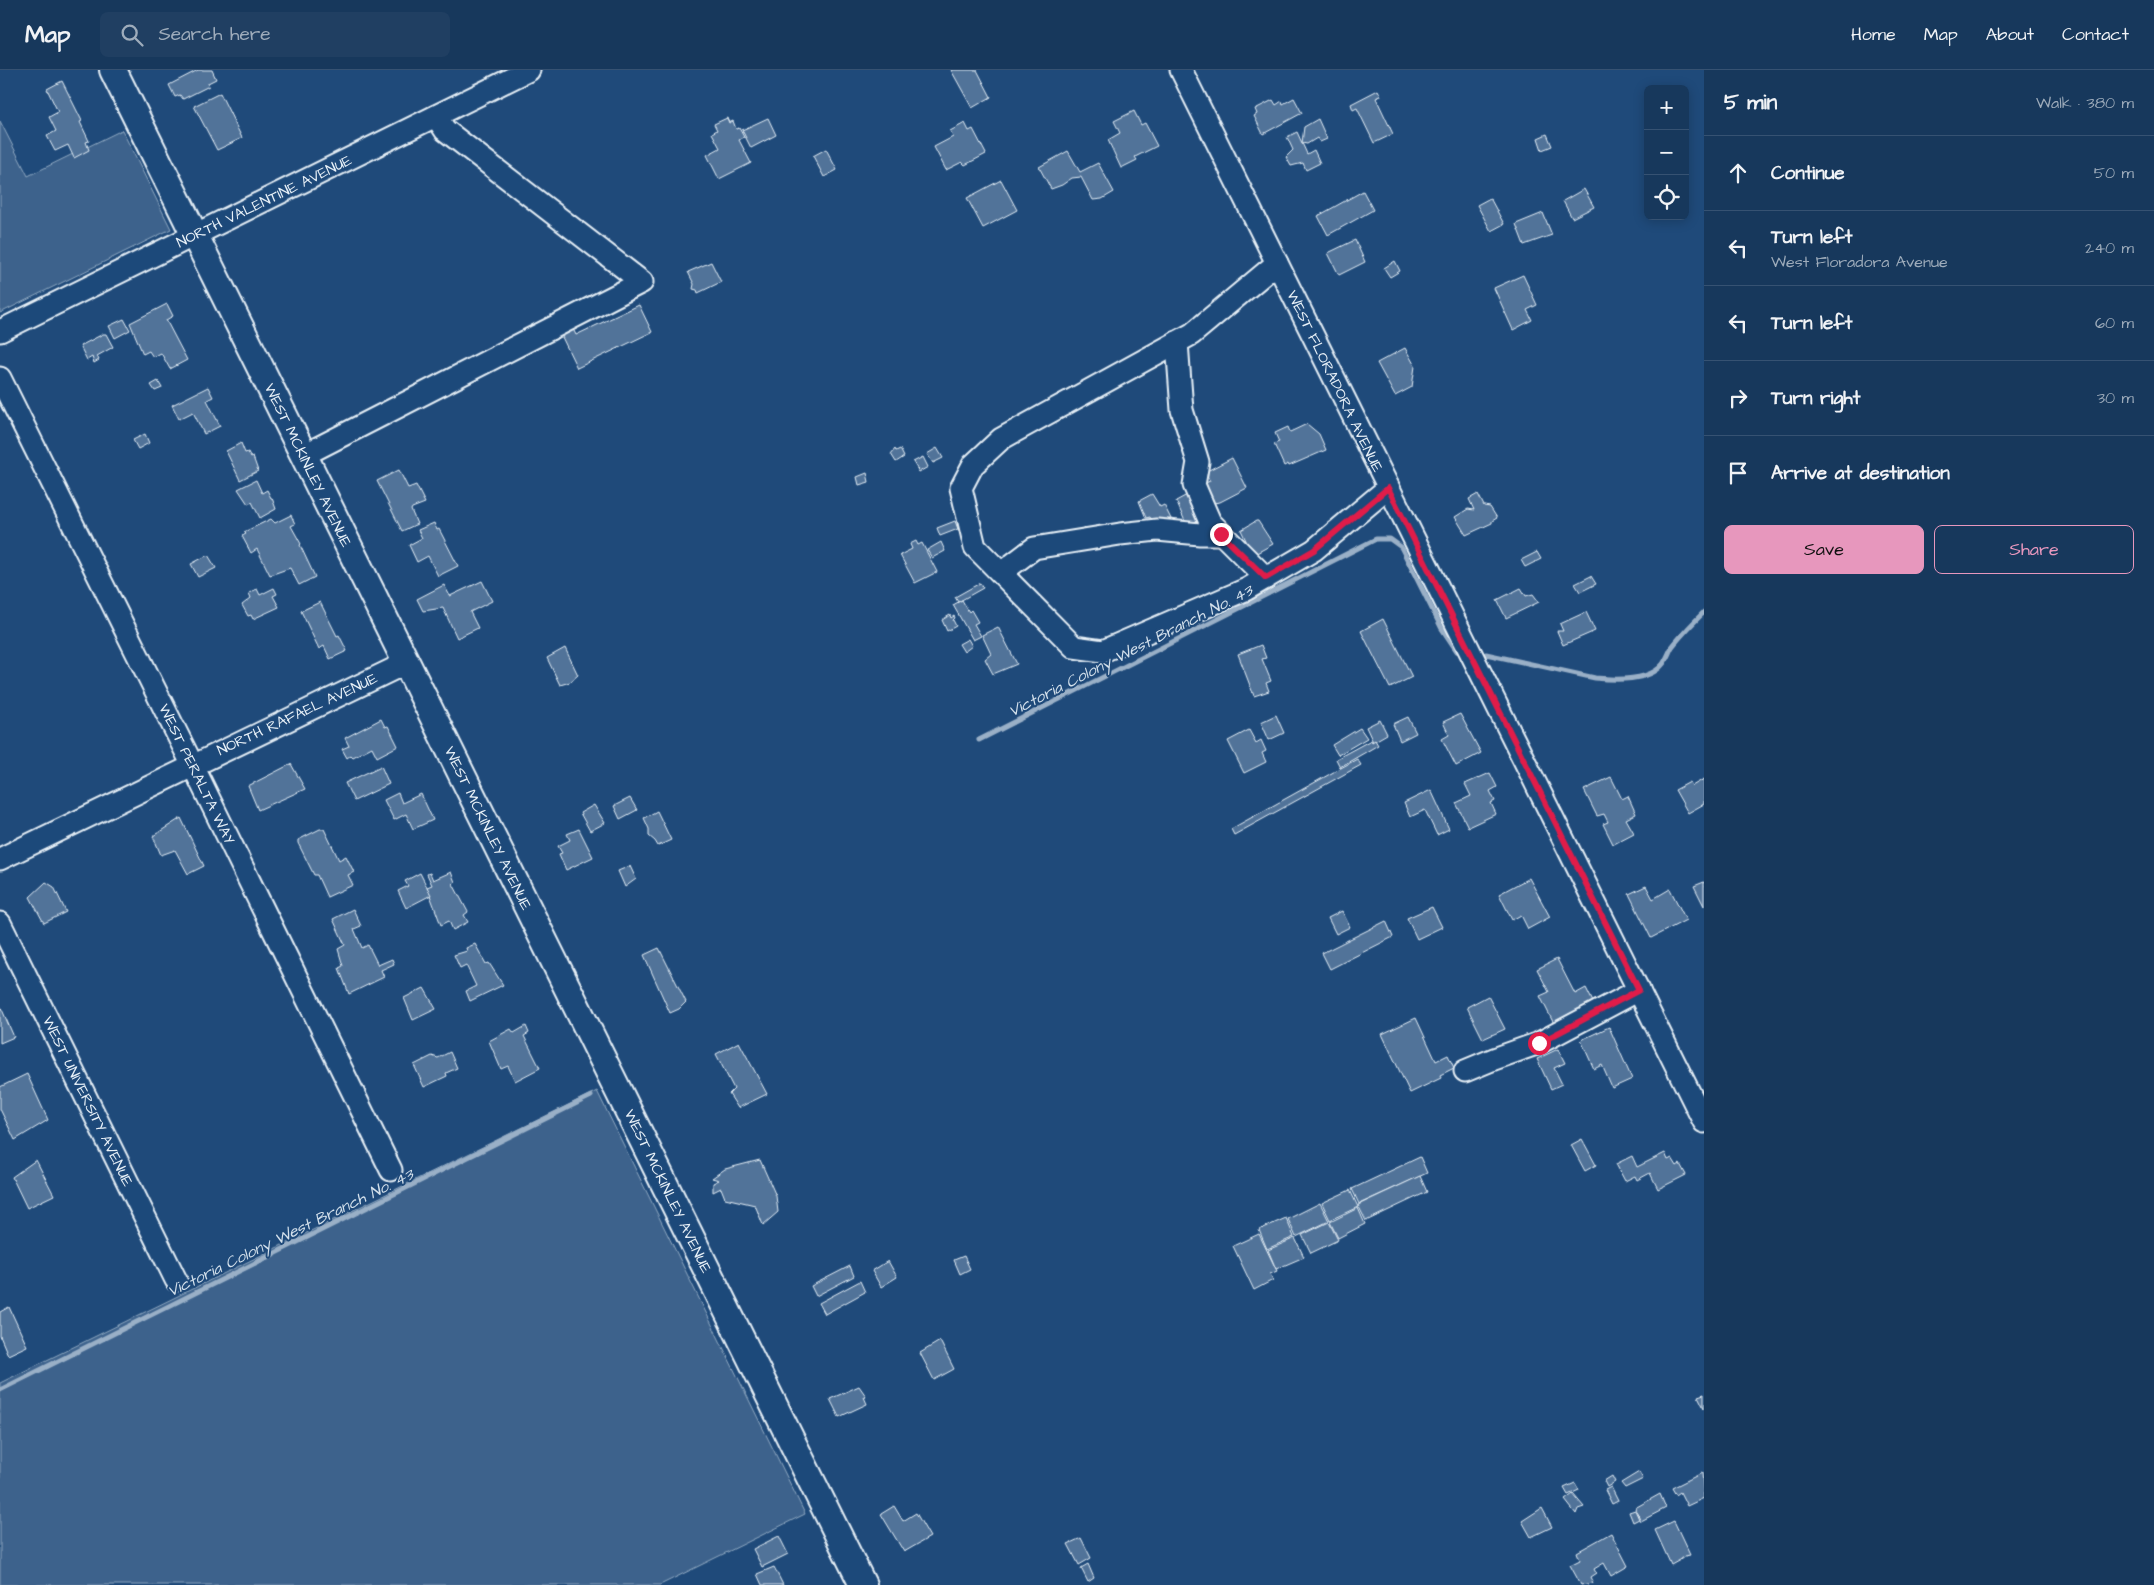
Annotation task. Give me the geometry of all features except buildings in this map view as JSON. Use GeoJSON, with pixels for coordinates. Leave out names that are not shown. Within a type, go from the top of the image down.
{"type":"FeatureCollection","features":[{"type":"Feature","properties":{"kind":"main road","name":"WEST MCKINLEY AVENUE"},"geometry":{"type":"LineString","coordinates":[[114,70],[863,1585]]}},
{"type":"Feature","properties":{"kind":"street","name":"NORTH VALENTINE AVENUE"},"geometry":{"type":"LineString","coordinates":[[0,331],[528,70]]}},
{"type":"Feature","properties":{"kind":"street","name":"WEST FLORADORA AVENUE"},"geometry":{"type":"LineString","coordinates":[[1180,70],[1704,1122]]}},
{"type":"Feature","properties":{"kind":"street"},"geometry":{"type":"LineString","coordinates":[[304,455],[642,282],[445,130],[436,116]]}},
{"type":"Feature","properties":{"kind":"street"},"geometry":{"type":"LineString","coordinates":[[1277,263],[1192,334],[1001,439],[973,465],[961,488],[975,546],[1074,647],[1103,651],[1247,589],[1314,550],[1388,488]]}},
{"type":"Feature","properties":{"kind":"street"},"geometry":{"type":"LineString","coordinates":[[1177,342],[1182,410],[1198,462],[1194,485],[1210,522],[1266,578]]}},
{"type":"Feature","properties":{"kind":"street","name":"WEST PERALTA WAY"},"geometry":{"type":"LineString","coordinates":[[0,378],[391,1170]]}},
{"type":"Feature","properties":{"kind":"street"},"geometry":{"type":"LineString","coordinates":[[1001,573],[1034,548],[1157,530],[1221,534]]}},
{"type":"Feature","properties":{"kind":"street","name":"NORTH RAFAEL AVENUE"},"geometry":{"type":"LineString","coordinates":[[0,858],[192,764],[406,663]]}},
{"type":"Feature","properties":{"kind":"street","name":"WEST UNIVERSITY AVENUE"},"geometry":{"type":"LineString","coordinates":[[0,923],[176,1280]]}},
{"type":"Feature","properties":{"kind":"street"},"geometry":{"type":"LineString","coordinates":[[1465,1071],[1494,1058],[1539,1043],[1639,990]]}},
{"type":"Feature","properties":{"kind":"shaded area"},"geometry":{"type":"Polygon","coordinates":[[[0,121],[28,176],[122,130],[171,229],[0,313],[0,121]]]}},
{"type":"Feature","properties":{"kind":"shaded area"},"geometry":{"type":"Polygon","coordinates":[[[597,1091],[805,1514],[660,1585],[0,1585],[0,1383],[597,1091]]]}},
{"type":"Feature","properties":{"kind":"waterway","name":"Victoria Colony West Branch No. 43"},"geometry":{"type":"LineString","coordinates":[[979,740],[1376,539],[1390,539],[1401,547],[1441,627],[1457,651]]}},
{"type":"Feature","properties":{"kind":"waterway","name":"Victoria Colony West Branch No. 43"},"geometry":{"type":"LineString","coordinates":[[1486,654],[1595,678],[1622,679],[1641,677],[1657,670],[1663,664],[1672,647],[1704,612]]}},
{"type":"Feature","properties":{"kind":"waterway","name":"Victoria Colony West Branch No. 43"},"geometry":{"type":"LineString","coordinates":[[0,1390],[591,1096]]}},
{"type":"Feature","properties":{"kind":"route"},"geometry":{"type":"LineString","coordinates":[[1221,534],[1266,578],[1314,550],[1388,488],[1639,990],[1539,1043]]}}]}
